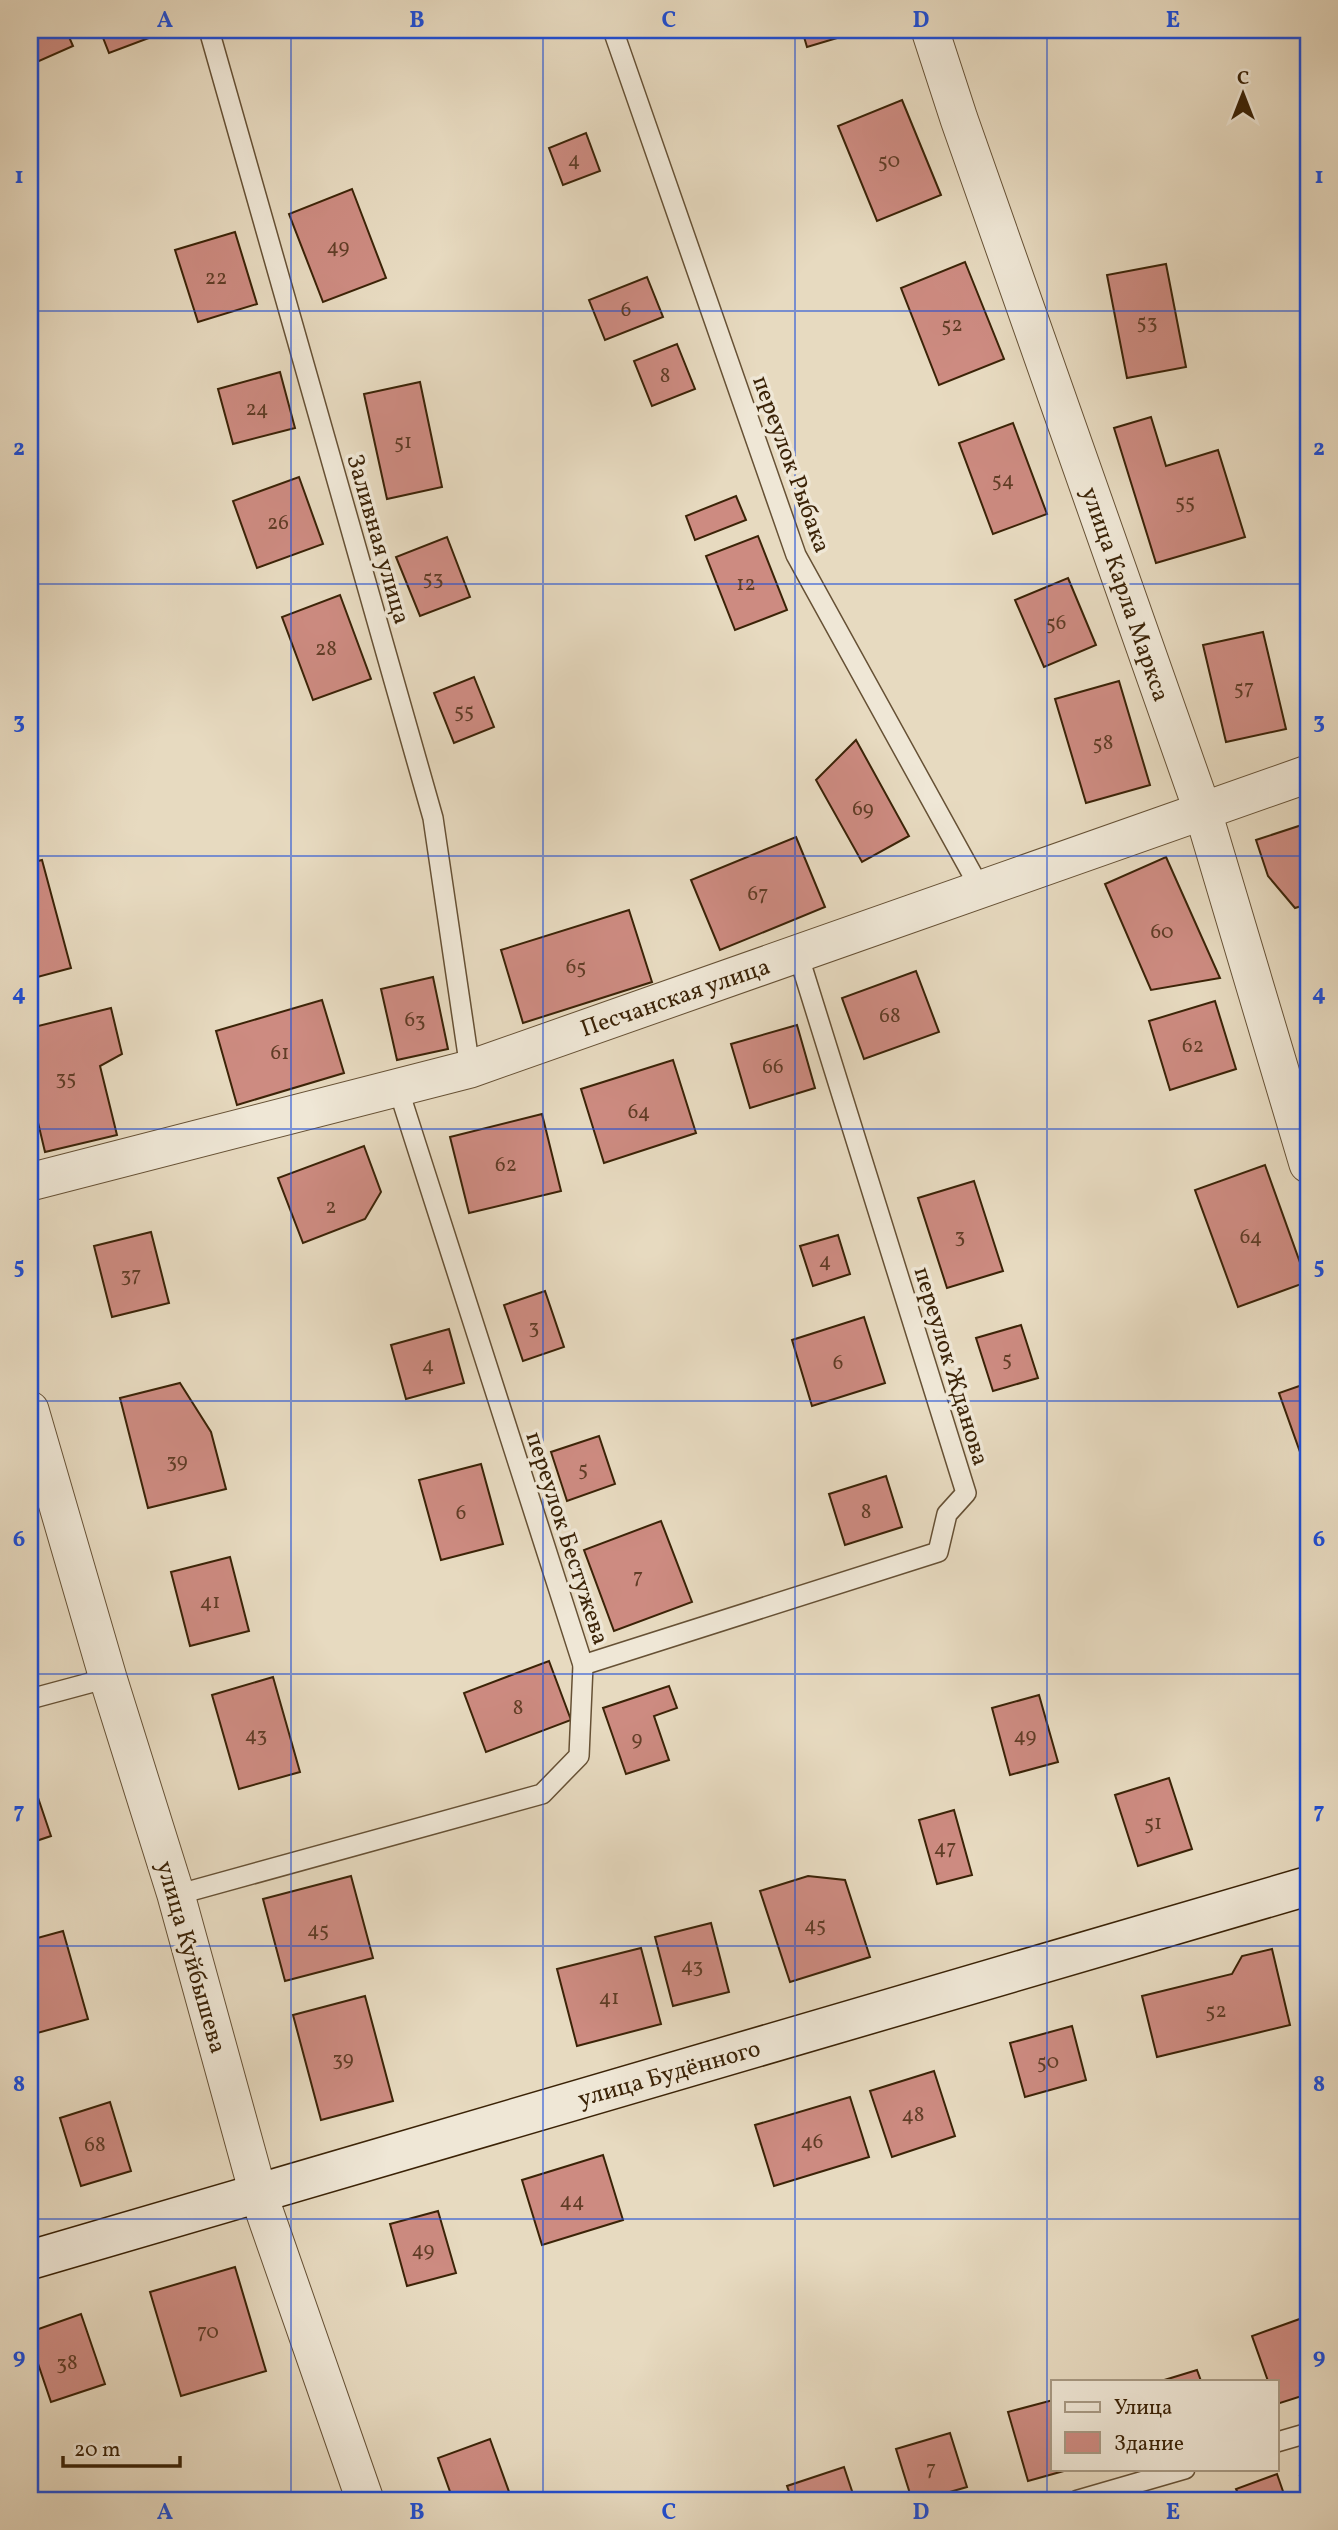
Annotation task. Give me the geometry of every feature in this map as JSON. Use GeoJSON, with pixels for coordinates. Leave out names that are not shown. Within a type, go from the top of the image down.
{"type":"FeatureCollection","features":[{"type":"Feature","properties":{"kind":"street","name":"улица Карла Маркса"},"geometry":{"type":"LineString","coordinates":[[930,30],[1202,811],[1308,1164]]}},
{"type":"Feature","properties":{"kind":"street","name":"Песчанская улица"},"geometry":{"type":"LineString","coordinates":[[30,1182],[470,1069],[1308,774]]}},
{"type":"Feature","properties":{"kind":"street","name":"улица Куйбышева"},"geometry":{"type":"LineString","coordinates":[[30,1410],[108,1678],[176,1895],[258,2193],[365,2500]]}},
{"type":"Feature","properties":{"kind":"street","name":"улица Будённого"},"geometry":{"type":"LineString","coordinates":[[30,2260],[1308,1886]]}},
{"type":"Feature","properties":{"kind":"lane","name":"Заливная улица"},"geometry":{"type":"LineString","coordinates":[[209,30],[433,818],[470,1069]]}},
{"type":"Feature","properties":{"kind":"lane","name":"переулок Рыбака"},"geometry":{"type":"LineString","coordinates":[[613,30],[796,555],[981,890]]}},
{"type":"Feature","properties":{"kind":"lane","name":"переулок Жданова"},"geometry":{"type":"LineString","coordinates":[[583,1665],[938,1552],[947,1514],[966,1493],[798,954]]}},
{"type":"Feature","properties":{"kind":"lane","name":"переулок Бестужева"},"geometry":{"type":"LineString","coordinates":[[176,1895],[542,1794],[579,1756],[583,1665],[398,1088]]}},
{"type":"Feature","properties":{"kind":"lane"},"geometry":{"type":"LineString","coordinates":[[30,1699],[108,1678]]}},
{"type":"Feature","properties":{"kind":"lane"},"geometry":{"type":"LineString","coordinates":[[1278,2442],[1308,2433]]}},
{"type":"Feature","properties":{"kind":"lane"},"geometry":{"type":"LineString","coordinates":[[1078,2500],[1182,2470]]}},
{"type":"Feature","properties":{"kind":"building"},"geometry":{"type":"Polygon","coordinates":[[[30,30],[66,30],[73,46],[30,65],[30,30]]]}},
{"type":"Feature","properties":{"kind":"building"},"geometry":{"type":"Polygon","coordinates":[[[100,30],[170,30],[109,53],[100,30]]]}},
{"type":"Feature","properties":{"kind":"building"},"geometry":{"type":"Polygon","coordinates":[[[802,30],[864,30],[807,47],[802,30]]]}},
{"type":"Feature","properties":{"kind":"building"},"geometry":{"type":"Polygon","coordinates":[[[902,100],[941,195],[877,221],[838,126],[902,100]]]}},
{"type":"Feature","properties":{"kind":"building"},"geometry":{"type":"Polygon","coordinates":[[[586,133],[600,171],[563,185],[549,148],[586,133]]]}},
{"type":"Feature","properties":{"kind":"building"},"geometry":{"type":"Polygon","coordinates":[[[352,189],[386,278],[323,302],[289,214],[352,189]]]}},
{"type":"Feature","properties":{"kind":"building"},"geometry":{"type":"Polygon","coordinates":[[[235,232],[257,304],[198,322],[175,250],[235,232]]]}},
{"type":"Feature","properties":{"kind":"building"},"geometry":{"type":"Polygon","coordinates":[[[965,262],[1004,359],[939,385],[901,288],[965,262]]]}},
{"type":"Feature","properties":{"kind":"building"},"geometry":{"type":"Polygon","coordinates":[[[1166,264],[1186,367],[1127,378],[1107,275],[1166,264]]]}},
{"type":"Feature","properties":{"kind":"building"},"geometry":{"type":"Polygon","coordinates":[[[647,277],[663,317],[605,340],[589,300],[647,277]]]}},
{"type":"Feature","properties":{"kind":"building"},"geometry":{"type":"Polygon","coordinates":[[[677,344],[695,389],[652,406],[634,361],[677,344]]]}},
{"type":"Feature","properties":{"kind":"building"},"geometry":{"type":"Polygon","coordinates":[[[280,372],[295,428],[233,444],[218,389],[280,372]]]}},
{"type":"Feature","properties":{"kind":"building"},"geometry":{"type":"Polygon","coordinates":[[[420,382],[442,487],[387,499],[364,394],[420,382]]]}},
{"type":"Feature","properties":{"kind":"building"},"geometry":{"type":"Polygon","coordinates":[[[1151,417],[1166,466],[1218,450],[1245,537],[1156,563],[1114,428],[1151,417]]]}},
{"type":"Feature","properties":{"kind":"building"},"geometry":{"type":"Polygon","coordinates":[[[1013,423],[1047,514],[993,534],[959,443],[1013,423]]]}},
{"type":"Feature","properties":{"kind":"building"},"geometry":{"type":"Polygon","coordinates":[[[299,477],[323,544],[257,568],[233,501],[299,477]]]}},
{"type":"Feature","properties":{"kind":"building"},"geometry":{"type":"Polygon","coordinates":[[[736,496],[746,520],[695,540],[686,516],[736,496]]]}},
{"type":"Feature","properties":{"kind":"building"},"geometry":{"type":"Polygon","coordinates":[[[758,536],[787,610],[735,630],[706,556],[758,536]]]}},
{"type":"Feature","properties":{"kind":"building"},"geometry":{"type":"Polygon","coordinates":[[[447,537],[470,597],[420,616],[396,557],[447,537]]]}},
{"type":"Feature","properties":{"kind":"building"},"geometry":{"type":"Polygon","coordinates":[[[1068,578],[1096,645],[1044,667],[1015,600],[1068,578]]]}},
{"type":"Feature","properties":{"kind":"building"},"geometry":{"type":"Polygon","coordinates":[[[340,595],[371,679],[313,700],[282,617],[340,595]]]}},
{"type":"Feature","properties":{"kind":"building"},"geometry":{"type":"Polygon","coordinates":[[[1263,632],[1286,729],[1226,742],[1203,645],[1263,632]]]}},
{"type":"Feature","properties":{"kind":"building"},"geometry":{"type":"Polygon","coordinates":[[[474,677],[494,727],[454,743],[434,693],[474,677]]]}},
{"type":"Feature","properties":{"kind":"building"},"geometry":{"type":"Polygon","coordinates":[[[1119,681],[1150,785],[1086,803],[1055,699],[1119,681]]]}},
{"type":"Feature","properties":{"kind":"building"},"geometry":{"type":"Polygon","coordinates":[[[856,740],[909,836],[862,862],[816,780],[856,740]]]}},
{"type":"Feature","properties":{"kind":"building"},"geometry":{"type":"Polygon","coordinates":[[[1308,823],[1308,904],[1295,908],[1268,876],[1256,840],[1308,823]]]}},
{"type":"Feature","properties":{"kind":"building"},"geometry":{"type":"Polygon","coordinates":[[[796,837],[825,907],[720,950],[691,880],[796,837]]]}},
{"type":"Feature","properties":{"kind":"building"},"geometry":{"type":"Polygon","coordinates":[[[1166,857],[1220,978],[1151,990],[1105,884],[1166,857]]]}},
{"type":"Feature","properties":{"kind":"building"},"geometry":{"type":"Polygon","coordinates":[[[42,860],[71,968],[30,979],[30,863],[42,860]]]}},
{"type":"Feature","properties":{"kind":"building"},"geometry":{"type":"Polygon","coordinates":[[[629,910],[652,982],[523,1023],[501,950],[629,910]]]}},
{"type":"Feature","properties":{"kind":"building"},"geometry":{"type":"Polygon","coordinates":[[[916,971],[939,1032],[864,1059],[842,998],[916,971]]]}},
{"type":"Feature","properties":{"kind":"building"},"geometry":{"type":"Polygon","coordinates":[[[433,977],[448,1049],[397,1060],[381,989],[433,977]]]}},
{"type":"Feature","properties":{"kind":"building"},"geometry":{"type":"Polygon","coordinates":[[[322,1000],[344,1073],[237,1105],[216,1031],[322,1000]]]}},
{"type":"Feature","properties":{"kind":"building"},"geometry":{"type":"Polygon","coordinates":[[[1215,1001],[1236,1069],[1170,1090],[1149,1021],[1215,1001]]]}},
{"type":"Feature","properties":{"kind":"building"},"geometry":{"type":"Polygon","coordinates":[[[111,1008],[122,1054],[100,1066],[117,1135],[45,1152],[30,1089],[30,1028],[111,1008]]]}},
{"type":"Feature","properties":{"kind":"building"},"geometry":{"type":"Polygon","coordinates":[[[797,1025],[815,1088],[750,1108],[731,1044],[797,1025]]]}},
{"type":"Feature","properties":{"kind":"building"},"geometry":{"type":"Polygon","coordinates":[[[673,1060],[696,1133],[604,1163],[581,1089],[673,1060]]]}},
{"type":"Feature","properties":{"kind":"building"},"geometry":{"type":"Polygon","coordinates":[[[542,1114],[561,1191],[469,1213],[450,1137],[542,1114]]]}},
{"type":"Feature","properties":{"kind":"building"},"geometry":{"type":"Polygon","coordinates":[[[364,1146],[381,1192],[365,1219],[303,1243],[278,1178],[364,1146]]]}},
{"type":"Feature","properties":{"kind":"building"},"geometry":{"type":"Polygon","coordinates":[[[1265,1165],[1307,1282],[1238,1307],[1195,1190],[1265,1165]]]}},
{"type":"Feature","properties":{"kind":"building"},"geometry":{"type":"Polygon","coordinates":[[[974,1181],[1003,1271],[947,1288],[918,1198],[974,1181]]]}},
{"type":"Feature","properties":{"kind":"building"},"geometry":{"type":"Polygon","coordinates":[[[151,1232],[169,1303],[112,1317],[94,1246],[151,1232]]]}},
{"type":"Feature","properties":{"kind":"building"},"geometry":{"type":"Polygon","coordinates":[[[838,1235],[850,1274],[813,1286],[800,1246],[838,1235]]]}},
{"type":"Feature","properties":{"kind":"building"},"geometry":{"type":"Polygon","coordinates":[[[545,1291],[564,1347],[523,1361],[504,1305],[545,1291]]]}},
{"type":"Feature","properties":{"kind":"building"},"geometry":{"type":"Polygon","coordinates":[[[864,1317],[885,1383],[812,1406],[792,1340],[864,1317]]]}},
{"type":"Feature","properties":{"kind":"building"},"geometry":{"type":"Polygon","coordinates":[[[1021,1325],[1038,1378],[993,1391],[976,1338],[1021,1325]]]}},
{"type":"Feature","properties":{"kind":"building"},"geometry":{"type":"Polygon","coordinates":[[[449,1329],[464,1383],[406,1399],[391,1345],[449,1329]]]}},
{"type":"Feature","properties":{"kind":"building"},"geometry":{"type":"Polygon","coordinates":[[[180,1383],[211,1432],[226,1489],[148,1508],[120,1398],[180,1383]]]}},
{"type":"Feature","properties":{"kind":"building"},"geometry":{"type":"Polygon","coordinates":[[[1308,1383],[1308,1465],[1305,1466],[1279,1393],[1308,1383]]]}},
{"type":"Feature","properties":{"kind":"building"},"geometry":{"type":"Polygon","coordinates":[[[599,1436],[615,1484],[567,1501],[551,1452],[599,1436]]]}},
{"type":"Feature","properties":{"kind":"building"},"geometry":{"type":"Polygon","coordinates":[[[481,1464],[503,1544],[441,1560],[419,1480],[481,1464]]]}},
{"type":"Feature","properties":{"kind":"building"},"geometry":{"type":"Polygon","coordinates":[[[886,1476],[902,1527],[845,1545],[829,1494],[886,1476]]]}},
{"type":"Feature","properties":{"kind":"building"},"geometry":{"type":"Polygon","coordinates":[[[661,1521],[692,1602],[614,1631],[584,1550],[661,1521]]]}},
{"type":"Feature","properties":{"kind":"building"},"geometry":{"type":"Polygon","coordinates":[[[230,1557],[249,1631],[190,1646],[171,1572],[230,1557]]]}},
{"type":"Feature","properties":{"kind":"building"},"geometry":{"type":"Polygon","coordinates":[[[549,1661],[571,1720],[486,1752],[464,1693],[549,1661]]]}},
{"type":"Feature","properties":{"kind":"building"},"geometry":{"type":"Polygon","coordinates":[[[273,1677],[300,1772],[239,1789],[212,1695],[273,1677]]]}},
{"type":"Feature","properties":{"kind":"building"},"geometry":{"type":"Polygon","coordinates":[[[669,1686],[677,1708],[654,1716],[669,1760],[626,1774],[603,1708],[669,1686]]]}},
{"type":"Feature","properties":{"kind":"building"},"geometry":{"type":"Polygon","coordinates":[[[1039,1695],[1058,1762],[1010,1775],[992,1708],[1039,1695]]]}},
{"type":"Feature","properties":{"kind":"building"},"geometry":{"type":"Polygon","coordinates":[[[30,1774],[51,1836],[30,1843],[30,1774]]]}},
{"type":"Feature","properties":{"kind":"building"},"geometry":{"type":"Polygon","coordinates":[[[1169,1778],[1192,1849],[1138,1866],[1115,1795],[1169,1778]]]}},
{"type":"Feature","properties":{"kind":"building"},"geometry":{"type":"Polygon","coordinates":[[[954,1810],[972,1875],[937,1884],[919,1820],[954,1810]]]}},
{"type":"Feature","properties":{"kind":"building"},"geometry":{"type":"Polygon","coordinates":[[[351,1876],[373,1958],[285,1981],[263,1899],[351,1876]]]}},
{"type":"Feature","properties":{"kind":"building"},"geometry":{"type":"Polygon","coordinates":[[[808,1876],[845,1880],[870,1957],[790,1982],[760,1891],[808,1876]]]}},
{"type":"Feature","properties":{"kind":"building"},"geometry":{"type":"Polygon","coordinates":[[[711,1923],[729,1992],[673,2006],[655,1937],[711,1923]]]}},
{"type":"Feature","properties":{"kind":"building"},"geometry":{"type":"Polygon","coordinates":[[[63,1931],[88,2019],[30,2035],[30,1940],[63,1931]]]}},
{"type":"Feature","properties":{"kind":"building"},"geometry":{"type":"Polygon","coordinates":[[[641,1948],[661,2024],[577,2046],[557,1969],[641,1948]]]}},
{"type":"Feature","properties":{"kind":"building"},"geometry":{"type":"Polygon","coordinates":[[[1272,1949],[1290,2025],[1157,2057],[1142,1996],[1232,1974],[1242,1956],[1272,1949]]]}},
{"type":"Feature","properties":{"kind":"building"},"geometry":{"type":"Polygon","coordinates":[[[365,1996],[393,2101],[321,2120],[293,2015],[365,1996]]]}},
{"type":"Feature","properties":{"kind":"building"},"geometry":{"type":"Polygon","coordinates":[[[1072,2026],[1086,2080],[1025,2097],[1010,2043],[1072,2026]]]}},
{"type":"Feature","properties":{"kind":"building"},"geometry":{"type":"Polygon","coordinates":[[[934,2071],[955,2136],[892,2157],[870,2091],[934,2071]]]}},
{"type":"Feature","properties":{"kind":"building"},"geometry":{"type":"Polygon","coordinates":[[[850,2097],[869,2157],[774,2186],[755,2125],[850,2097]]]}},
{"type":"Feature","properties":{"kind":"building"},"geometry":{"type":"Polygon","coordinates":[[[110,2102],[131,2171],[81,2186],[60,2118],[110,2102]]]}},
{"type":"Feature","properties":{"kind":"building"},"geometry":{"type":"Polygon","coordinates":[[[603,2155],[623,2220],[542,2245],[522,2180],[603,2155]]]}},
{"type":"Feature","properties":{"kind":"building"},"geometry":{"type":"Polygon","coordinates":[[[438,2211],[456,2273],[407,2286],[390,2224],[438,2211]]]}},
{"type":"Feature","properties":{"kind":"building"},"geometry":{"type":"Polygon","coordinates":[[[235,2267],[266,2371],[181,2396],[150,2292],[235,2267]]]}},
{"type":"Feature","properties":{"kind":"building"},"geometry":{"type":"Polygon","coordinates":[[[81,2314],[105,2384],[51,2402],[30,2340],[30,2332],[81,2314]]]}},
{"type":"Feature","properties":{"kind":"building"},"geometry":{"type":"Polygon","coordinates":[[[1308,2316],[1308,2394],[1278,2404],[1278,2380],[1268,2380],[1252,2336],[1308,2316]]]}},
{"type":"Feature","properties":{"kind":"building"},"geometry":{"type":"Polygon","coordinates":[[[1197,2370],[1201,2380],[1164,2380],[1197,2370]]]}},
{"type":"Feature","properties":{"kind":"building"},"geometry":{"type":"Polygon","coordinates":[[[1051,2401],[1051,2470],[1067,2470],[1028,2481],[1008,2412],[1051,2401]]]}},
{"type":"Feature","properties":{"kind":"building"},"geometry":{"type":"Polygon","coordinates":[[[950,2433],[967,2487],[922,2500],[912,2500],[896,2449],[950,2433]]]}},
{"type":"Feature","properties":{"kind":"building"},"geometry":{"type":"Polygon","coordinates":[[[490,2439],[512,2500],[453,2500],[438,2458],[490,2439]]]}},
{"type":"Feature","properties":{"kind":"building"},"geometry":{"type":"Polygon","coordinates":[[[844,2467],[855,2500],[792,2500],[787,2486],[844,2467]]]}},
{"type":"Feature","properties":{"kind":"building"},"geometry":{"type":"Polygon","coordinates":[[[1308,2473],[1308,2500],[1307,2500],[1300,2476],[1308,2473]]]}},
{"type":"Feature","properties":{"kind":"building"},"geometry":{"type":"Polygon","coordinates":[[[1277,2474],[1286,2500],[1241,2500],[1236,2489],[1277,2474]]]}}]}
